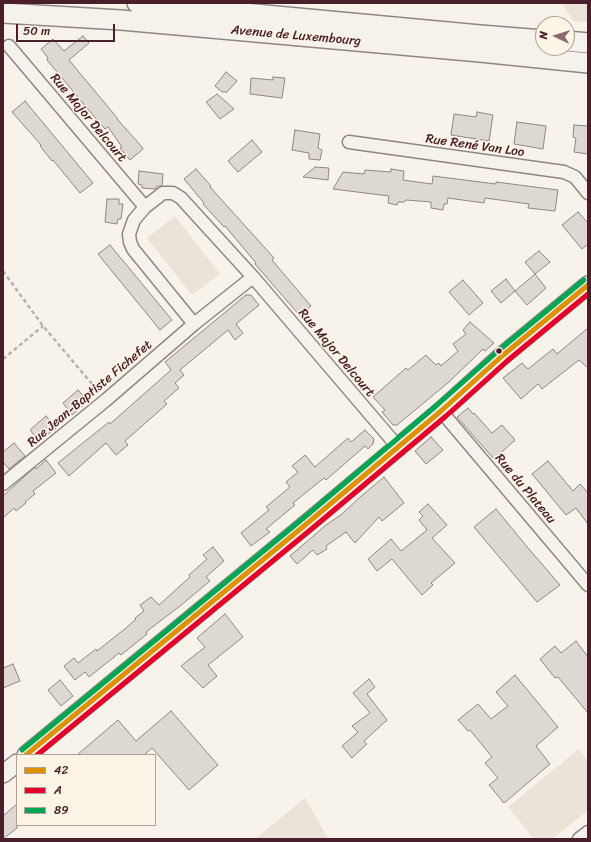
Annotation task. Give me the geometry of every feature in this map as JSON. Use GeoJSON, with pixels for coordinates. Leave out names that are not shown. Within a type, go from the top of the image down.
{"type":"FeatureCollection","features":[{"type":"Feature","properties":{"kind":"main road","name":"Avenue de Luxembourg"},"geometry":{"type":"LineString","coordinates":[[137,3],[535,39]]}},
{"type":"Feature","properties":{"kind":"main road","name":"Avenue de Luxembourg"},"geometry":{"type":"LineString","coordinates":[[3,13],[129,21],[588,63]]}},
{"type":"Feature","properties":{"kind":"main road"},"geometry":{"type":"LineString","coordinates":[[575,42],[588,43]]}},
{"type":"Feature","properties":{"kind":"main road"},"geometry":{"type":"LineString","coordinates":[[27,754],[398,447],[441,411],[502,356],[588,286]]}},
{"type":"Feature","properties":{"kind":"main road"},"geometry":{"type":"LineString","coordinates":[[3,774],[16,763]]}},
{"type":"Feature","properties":{"kind":"street","name":"Rue Major Delcourt"},"geometry":{"type":"LineString","coordinates":[[9,46],[145,207]]}},
{"type":"Feature","properties":{"kind":"street","name":"Rue René Van Loo"},"geometry":{"type":"LineString","coordinates":[[349,142],[564,172],[575,177],[588,193]]}},
{"type":"Feature","properties":{"kind":"street","name":"Rue Major Delcourt"},"geometry":{"type":"LineString","coordinates":[[194,324],[133,249],[130,242],[129,234],[134,220],[145,207],[163,193],[168,192],[177,195],[253,277],[398,447]]}},
{"type":"Feature","properties":{"kind":"street","name":"Rue Jean-Baptiste Fichefet"},"geometry":{"type":"LineString","coordinates":[[3,484],[106,400],[194,324],[253,277]]}},
{"type":"Feature","properties":{"kind":"street","name":"Rue du Plateau"},"geometry":{"type":"LineString","coordinates":[[441,411],[588,585]]}},
{"type":"Feature","properties":{"kind":"street"},"geometry":{"type":"LineString","coordinates":[[580,839],[588,832]]}},
{"type":"Feature","properties":{"kind":"path"},"geometry":{"type":"LineString","coordinates":[[3,271],[44,326],[106,400]]}},
{"type":"Feature","properties":{"kind":"path"},"geometry":{"type":"LineString","coordinates":[[3,359],[44,326]]}},
{"type":"Feature","properties":{"kind":"shaded area"},"geometry":{"type":"Polygon","coordinates":[[[562,3],[588,3],[588,22],[575,21],[575,16],[570,16],[562,3]]]}},
{"type":"Feature","properties":{"kind":"shaded area"},"geometry":{"type":"Polygon","coordinates":[[[175,216],[220,274],[192,295],[147,238],[175,216]]]}},
{"type":"Feature","properties":{"kind":"shaded area"},"geometry":{"type":"Polygon","coordinates":[[[579,749],[588,761],[588,810],[552,839],[534,839],[508,807],[579,749]]]}},
{"type":"Feature","properties":{"kind":"shaded area"},"geometry":{"type":"Polygon","coordinates":[[[305,798],[328,839],[255,839],[305,798]]]}},
{"type":"Feature","properties":{"kind":"building"},"geometry":{"type":"Polygon","coordinates":[[[83,36],[89,43],[69,60],[142,147],[143,149],[130,160],[120,148],[122,147],[108,127],[105,129],[92,114],[47,60],[48,58],[41,49],[53,39],[64,51],[83,36]]]}},
{"type":"Feature","properties":{"kind":"building"},"geometry":{"type":"Polygon","coordinates":[[[226,72],[237,81],[227,92],[222,92],[215,86],[226,72]]]}},
{"type":"Feature","properties":{"kind":"building"},"geometry":{"type":"Polygon","coordinates":[[[273,77],[285,78],[282,98],[250,94],[251,78],[273,80],[273,77]]]}},
{"type":"Feature","properties":{"kind":"building"},"geometry":{"type":"Polygon","coordinates":[[[217,94],[234,109],[220,119],[206,102],[217,94]]]}},
{"type":"Feature","properties":{"kind":"building"},"geometry":{"type":"Polygon","coordinates":[[[25,101],[93,183],[80,193],[12,112],[25,101]]]}},
{"type":"Feature","properties":{"kind":"building"},"geometry":{"type":"Polygon","coordinates":[[[477,112],[493,115],[489,141],[451,135],[454,114],[476,117],[477,112]]]}},
{"type":"Feature","properties":{"kind":"building"},"geometry":{"type":"Polygon","coordinates":[[[517,122],[546,126],[543,149],[514,144],[517,122]]]}},
{"type":"Feature","properties":{"kind":"building"},"geometry":{"type":"Polygon","coordinates":[[[574,125],[588,126],[588,154],[574,152],[576,138],[573,137],[574,125]]]}},
{"type":"Feature","properties":{"kind":"building"},"geometry":{"type":"Polygon","coordinates":[[[295,130],[320,134],[318,148],[322,150],[320,160],[309,159],[309,153],[292,150],[295,130]]]}},
{"type":"Feature","properties":{"kind":"building"},"geometry":{"type":"Polygon","coordinates":[[[252,140],[262,152],[238,172],[228,161],[252,140]]]}},
{"type":"Feature","properties":{"kind":"building"},"geometry":{"type":"Polygon","coordinates":[[[315,167],[329,168],[328,180],[303,177],[315,167]]]}},
{"type":"Feature","properties":{"kind":"building"},"geometry":{"type":"Polygon","coordinates":[[[196,169],[211,186],[210,187],[274,258],[272,260],[311,306],[300,316],[255,264],[256,263],[225,226],[224,227],[203,204],[204,203],[184,179],[196,169]]]}},
{"type":"Feature","properties":{"kind":"building"},"geometry":{"type":"Polygon","coordinates":[[[391,169],[404,171],[403,180],[432,184],[433,176],[558,190],[555,211],[528,208],[529,204],[485,198],[484,203],[448,198],[447,204],[444,204],[443,210],[431,208],[431,202],[406,200],[404,202],[398,202],[397,205],[388,203],[389,196],[333,189],[343,172],[364,174],[365,170],[391,172],[391,169]]]}},
{"type":"Feature","properties":{"kind":"building"},"geometry":{"type":"Polygon","coordinates":[[[139,171],[163,174],[162,186],[157,186],[155,189],[142,188],[142,185],[138,184],[139,171]]]}},
{"type":"Feature","properties":{"kind":"building"},"geometry":{"type":"Polygon","coordinates":[[[107,199],[119,199],[119,204],[123,204],[121,219],[118,219],[117,224],[105,222],[107,199]]]}},
{"type":"Feature","properties":{"kind":"building"},"geometry":{"type":"Polygon","coordinates":[[[578,212],[588,223],[588,244],[582,249],[562,225],[578,212]]]}},
{"type":"Feature","properties":{"kind":"building"},"geometry":{"type":"Polygon","coordinates":[[[110,245],[172,320],[160,330],[98,254],[110,245]]]}},
{"type":"Feature","properties":{"kind":"building"},"geometry":{"type":"Polygon","coordinates":[[[539,251],[550,262],[535,274],[525,262],[539,251]]]}},
{"type":"Feature","properties":{"kind":"building"},"geometry":{"type":"Polygon","coordinates":[[[535,274],[546,288],[527,305],[515,291],[535,274]]]}},
{"type":"Feature","properties":{"kind":"building"},"geometry":{"type":"Polygon","coordinates":[[[506,279],[515,291],[501,303],[491,291],[506,279]]]}},
{"type":"Feature","properties":{"kind":"building"},"geometry":{"type":"Polygon","coordinates":[[[463,280],[483,303],[469,315],[449,292],[463,280]]]}},
{"type":"Feature","properties":{"kind":"building"},"geometry":{"type":"Polygon","coordinates":[[[246,295],[251,295],[259,305],[236,324],[243,333],[235,340],[228,330],[180,370],[184,375],[175,383],[179,388],[164,401],[167,404],[125,441],[128,445],[116,455],[106,443],[69,476],[58,463],[109,422],[110,424],[171,370],[165,362],[246,295]]]}},
{"type":"Feature","properties":{"kind":"building"},"geometry":{"type":"Polygon","coordinates":[[[470,322],[494,343],[485,351],[483,349],[449,382],[397,425],[393,425],[382,412],[385,410],[373,397],[406,368],[408,370],[426,355],[436,365],[439,363],[441,366],[458,351],[453,344],[466,334],[463,330],[470,322]]]}},
{"type":"Feature","properties":{"kind":"building"},"geometry":{"type":"Polygon","coordinates":[[[588,328],[588,368],[579,360],[542,389],[538,384],[521,399],[503,378],[522,363],[528,369],[553,349],[557,354],[588,328]]]}},
{"type":"Feature","properties":{"kind":"building"},"geometry":{"type":"Polygon","coordinates":[[[78,390],[88,401],[72,415],[63,403],[78,390]]]}},
{"type":"Feature","properties":{"kind":"building"},"geometry":{"type":"Polygon","coordinates":[[[468,408],[492,433],[502,425],[515,440],[494,459],[457,417],[468,408]]]}},
{"type":"Feature","properties":{"kind":"building"},"geometry":{"type":"Polygon","coordinates":[[[46,416],[56,428],[39,441],[30,430],[46,416]]]}},
{"type":"Feature","properties":{"kind":"building"},"geometry":{"type":"Polygon","coordinates":[[[365,430],[374,439],[373,444],[368,449],[365,446],[326,480],[324,478],[293,503],[295,505],[266,529],[270,532],[251,546],[241,533],[269,510],[266,507],[290,487],[286,482],[298,472],[292,466],[305,455],[315,467],[348,438],[351,442],[365,430]]]}},
{"type":"Feature","properties":{"kind":"building"},"geometry":{"type":"Polygon","coordinates":[[[431,437],[443,450],[426,464],[415,451],[431,437]]]}},
{"type":"Feature","properties":{"kind":"building"},"geometry":{"type":"Polygon","coordinates":[[[14,443],[25,456],[9,469],[3,462],[3,452],[14,443]]]}},
{"type":"Feature","properties":{"kind":"building"},"geometry":{"type":"Polygon","coordinates":[[[46,460],[56,473],[33,491],[35,494],[25,502],[26,503],[16,511],[14,508],[3,518],[3,496],[35,467],[36,469],[46,460]]]}},
{"type":"Feature","properties":{"kind":"building"},"geometry":{"type":"Polygon","coordinates":[[[548,461],[573,491],[580,484],[588,493],[588,524],[576,508],[566,515],[532,474],[548,461]]]}},
{"type":"Feature","properties":{"kind":"building"},"geometry":{"type":"Polygon","coordinates":[[[384,477],[404,503],[382,521],[379,517],[355,543],[346,532],[326,546],[327,549],[317,555],[313,550],[297,564],[290,556],[326,525],[342,514],[384,477]]]}},
{"type":"Feature","properties":{"kind":"building"},"geometry":{"type":"Polygon","coordinates":[[[428,504],[447,525],[432,538],[455,563],[431,583],[433,585],[422,595],[392,559],[377,571],[368,559],[391,539],[401,551],[427,530],[419,520],[423,516],[419,512],[428,504]]]}},
{"type":"Feature","properties":{"kind":"building"},"geometry":{"type":"Polygon","coordinates":[[[496,509],[560,585],[537,602],[474,527],[496,509]]]}},
{"type":"Feature","properties":{"kind":"building"},"geometry":{"type":"Polygon","coordinates":[[[213,547],[224,561],[206,577],[210,581],[146,632],[147,634],[121,655],[119,653],[89,677],[85,672],[75,680],[64,666],[74,658],[78,663],[96,649],[97,651],[126,628],[144,611],[140,605],[151,597],[159,605],[190,577],[189,575],[207,559],[203,555],[213,547]]]}},
{"type":"Feature","properties":{"kind":"building"},"geometry":{"type":"Polygon","coordinates":[[[225,614],[243,637],[208,665],[217,676],[203,688],[181,666],[205,647],[197,638],[225,614]]]}},
{"type":"Feature","properties":{"kind":"building"},"geometry":{"type":"Polygon","coordinates":[[[576,641],[588,657],[588,713],[558,677],[555,678],[540,659],[555,646],[561,653],[576,641]]]}},
{"type":"Feature","properties":{"kind":"building"},"geometry":{"type":"Polygon","coordinates":[[[13,664],[20,681],[3,688],[3,668],[13,664]]]}},
{"type":"Feature","properties":{"kind":"building"},"geometry":{"type":"Polygon","coordinates":[[[515,675],[558,727],[536,746],[550,764],[504,803],[489,785],[498,778],[485,763],[492,757],[470,730],[468,731],[458,720],[478,704],[491,719],[508,706],[496,692],[515,675]]]}},
{"type":"Feature","properties":{"kind":"building"},"geometry":{"type":"Polygon","coordinates":[[[369,679],[375,687],[367,694],[387,720],[364,741],[367,744],[352,758],[342,746],[358,732],[352,726],[370,713],[353,693],[369,679]]]}},
{"type":"Feature","properties":{"kind":"building"},"geometry":{"type":"Polygon","coordinates":[[[60,680],[73,696],[61,706],[48,690],[60,680]]]}},
{"type":"Feature","properties":{"kind":"building"},"geometry":{"type":"Polygon","coordinates":[[[171,711],[218,765],[189,790],[152,748],[145,754],[78,754],[118,720],[136,741],[171,711]]]}},
{"type":"Feature","properties":{"kind":"building"},"geometry":{"type":"Polygon","coordinates":[[[16,805],[17,828],[3,839],[3,816],[16,805]]]}},
{"type":"Feature","properties":{"kind":"transit line","name":"89"},"geometry":{"type":"LineString","coordinates":[[22,750],[306,516],[436,406],[498,351],[584,280]]}},
{"type":"Feature","properties":{"kind":"transit line","name":"42"},"geometry":{"type":"LineString","coordinates":[[27,754],[310,521],[441,411],[502,356],[588,285]]}},
{"type":"Feature","properties":{"kind":"transit line","name":"A"},"geometry":{"type":"LineString","coordinates":[[38,754],[315,526],[446,416],[507,361],[588,294]]}}]}
